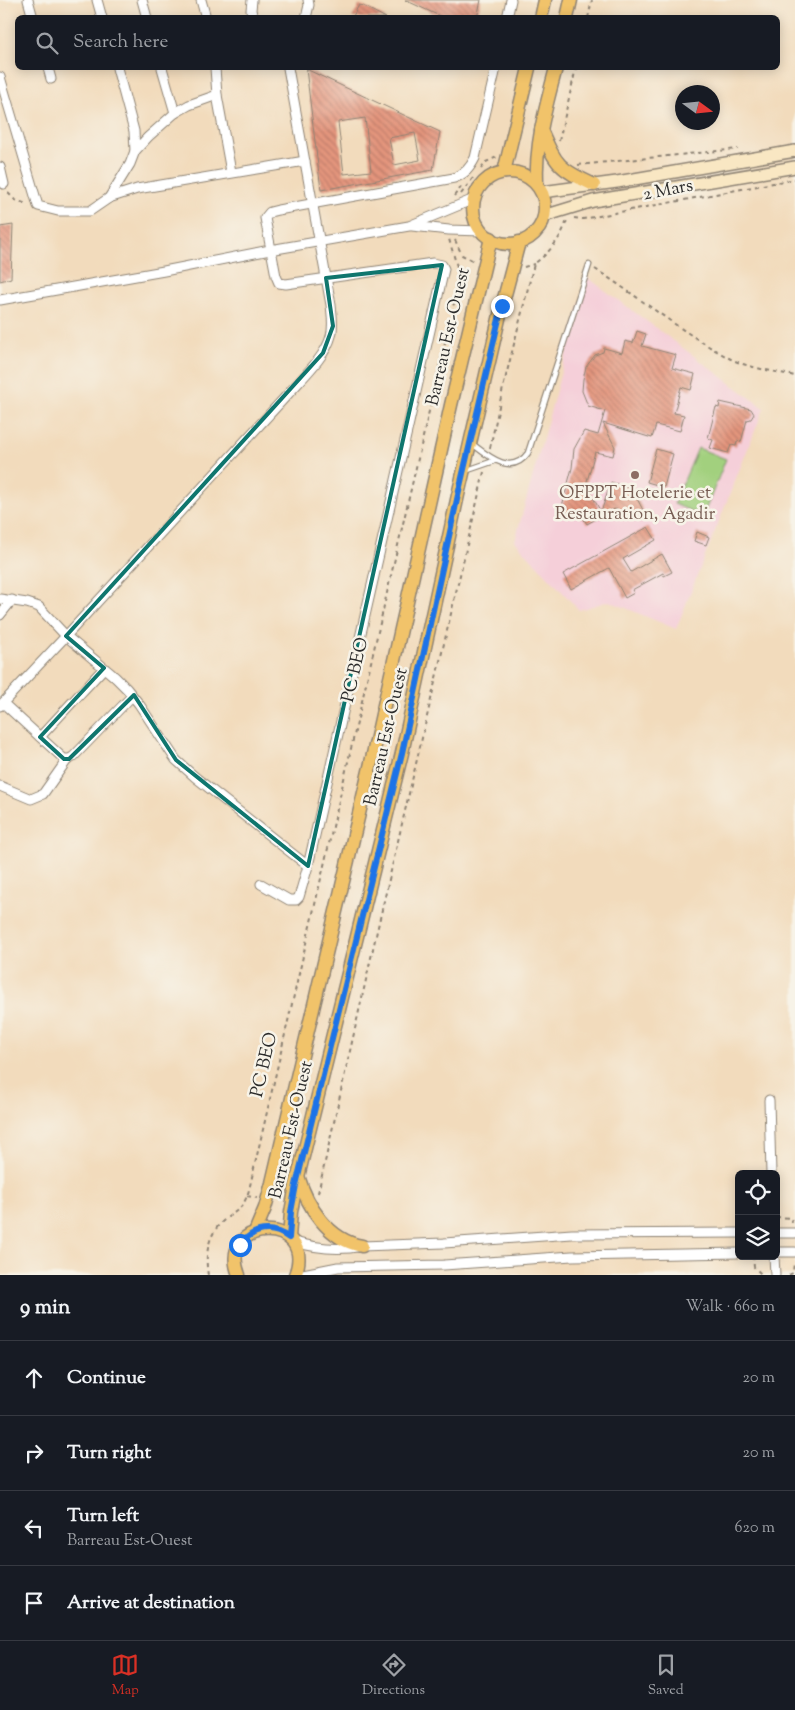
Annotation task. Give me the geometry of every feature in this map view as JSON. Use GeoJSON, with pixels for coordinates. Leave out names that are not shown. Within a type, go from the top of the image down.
{"type":"FeatureCollection","features":[{"type":"Feature","properties":{"kind":"main road"},"geometry":{"type":"LineString","coordinates":[[542,15],[545,0]]}},
{"type":"Feature","properties":{"kind":"main road"},"geometry":{"type":"LineString","coordinates":[[568,15],[571,0]]}},
{"type":"Feature","properties":{"kind":"main road"},"geometry":{"type":"LineString","coordinates":[[504,172],[529,70]]}},
{"type":"Feature","properties":{"kind":"main road"},"geometry":{"type":"LineString","coordinates":[[539,188],[522,174],[504,172],[494,175],[485,181],[474,199],[476,221],[486,235],[500,242],[510,244],[519,242],[535,233],[540,226],[544,216],[545,205],[539,188],[536,165],[541,129],[556,70]]}},
{"type":"Feature","properties":{"kind":"main road"},"geometry":{"type":"LineString","coordinates":[[541,129],[558,163],[576,177],[594,186]]}},
{"type":"Feature","properties":{"kind":"main road","name":"Barreau Est-Ouest"},"geometry":{"type":"LineString","coordinates":[[255,1232],[265,1208],[275,1173],[380,722],[450,405],[484,266],[486,235]]}},
{"type":"Feature","properties":{"kind":"main road","name":"Barreau Est-Ouest"},"geometry":{"type":"LineString","coordinates":[[296,1275],[298,1254],[290,1240],[291,1212],[298,1176],[402,753],[463,471],[519,242]]}},
{"type":"Feature","properties":{"kind":"main road"},"geometry":{"type":"LineString","coordinates":[[298,1176],[313,1210],[334,1233],[353,1245],[362,1246]]}},
{"type":"Feature","properties":{"kind":"main road"},"geometry":{"type":"LineString","coordinates":[[239,1275],[236,1264],[238,1251],[244,1239],[262,1230],[277,1231],[290,1240]]}},
{"type":"Feature","properties":{"kind":"street"},"geometry":{"type":"LineString","coordinates":[[28,0],[32,15]]}},
{"type":"Feature","properties":{"kind":"street"},"geometry":{"type":"LineString","coordinates":[[97,0],[101,15]]}},
{"type":"Feature","properties":{"kind":"street"},"geometry":{"type":"LineString","coordinates":[[142,0],[146,15]]}},
{"type":"Feature","properties":{"kind":"street"},"geometry":{"type":"LineString","coordinates":[[201,0],[205,15]]}},
{"type":"Feature","properties":{"kind":"street"},"geometry":{"type":"LineString","coordinates":[[252,0],[252,15]]}},
{"type":"Feature","properties":{"kind":"street"},"geometry":{"type":"LineString","coordinates":[[307,15],[308,0]]}},
{"type":"Feature","properties":{"kind":"street"},"geometry":{"type":"LineString","coordinates":[[508,15],[511,0]]}},
{"type":"Feature","properties":{"kind":"street"},"geometry":{"type":"LineString","coordinates":[[49,70],[52,79]]}},
{"type":"Feature","properties":{"kind":"street"},"geometry":{"type":"LineString","coordinates":[[109,198],[130,164],[135,150],[134,131],[118,70]]}},
{"type":"Feature","properties":{"kind":"street"},"geometry":{"type":"LineString","coordinates":[[163,70],[175,113]]}},
{"type":"Feature","properties":{"kind":"street"},"geometry":{"type":"LineString","coordinates":[[215,70],[217,95],[231,172]]}},
{"type":"Feature","properties":{"kind":"street"},"geometry":{"type":"LineString","coordinates":[[66,760],[2,705],[289,393],[323,353],[331,336],[333,326],[326,278],[288,70]]}},
{"type":"Feature","properties":{"kind":"street"},"geometry":{"type":"LineString","coordinates":[[261,884],[289,900],[296,900],[299,897],[308,866],[444,269],[442,265],[433,263],[281,284],[277,280],[265,221],[270,212],[278,210],[454,178],[461,175],[467,171],[475,158],[496,70]]}},
{"type":"Feature","properties":{"kind":"street"},"geometry":{"type":"LineString","coordinates":[[0,77],[38,206],[58,211],[90,211],[109,198],[137,189],[305,161]]}},
{"type":"Feature","properties":{"kind":"street"},"geometry":{"type":"LineString","coordinates":[[135,150],[175,113],[189,105],[217,95]]}},
{"type":"Feature","properties":{"kind":"street"},"geometry":{"type":"LineString","coordinates":[[539,188],[594,186],[795,151]]}},
{"type":"Feature","properties":{"kind":"street"},"geometry":{"type":"LineString","coordinates":[[544,216],[602,199],[795,167]]}},
{"type":"Feature","properties":{"kind":"street"},"geometry":{"type":"LineString","coordinates":[[0,168],[2,181]]}},
{"type":"Feature","properties":{"kind":"street"},"geometry":{"type":"LineString","coordinates":[[0,300],[409,226],[474,199]]}},
{"type":"Feature","properties":{"kind":"street"},"geometry":{"type":"LineString","coordinates":[[409,226],[486,235]]}},
{"type":"Feature","properties":{"kind":"street"},"geometry":{"type":"LineString","coordinates":[[0,599],[27,603],[39,607],[66,636],[115,677],[132,696],[176,760],[308,866]]}},
{"type":"Feature","properties":{"kind":"street"},"geometry":{"type":"LineString","coordinates":[[0,615],[12,600]]}},
{"type":"Feature","properties":{"kind":"street"},"geometry":{"type":"LineString","coordinates":[[40,737],[104,668]]}},
{"type":"Feature","properties":{"kind":"street"},"geometry":{"type":"LineString","coordinates":[[0,786],[31,799],[43,794],[66,760],[73,757],[132,696]]}},
{"type":"Feature","properties":{"kind":"street"},"geometry":{"type":"LineString","coordinates":[[769,1100],[772,1170]]}},
{"type":"Feature","properties":{"kind":"street"},"geometry":{"type":"LineString","coordinates":[[780,1233],[794,1233]]}},
{"type":"Feature","properties":{"kind":"street"},"geometry":{"type":"LineString","coordinates":[[290,1240],[328,1248],[349,1249],[362,1246],[444,1243],[572,1234],[735,1234]]}},
{"type":"Feature","properties":{"kind":"street"},"geometry":{"type":"LineString","coordinates":[[780,1252],[794,1252]]}},
{"type":"Feature","properties":{"kind":"street"},"geometry":{"type":"LineString","coordinates":[[296,1275],[338,1267],[444,1265],[572,1256],[735,1253]]}},
{"type":"Feature","properties":{"kind":"street"},"geometry":{"type":"LineString","coordinates":[[774,1260],[775,1275]]}},
{"type":"Feature","properties":{"kind":"lane"},"geometry":{"type":"LineString","coordinates":[[463,471],[494,461],[517,464],[523,461],[528,454],[589,265]]}},
{"type":"Feature","properties":{"kind":"lane"},"geometry":{"type":"LineString","coordinates":[[470,442],[494,461]]}},
{"type":"Feature","properties":{"kind":"path"},"geometry":{"type":"LineString","coordinates":[[589,15],[592,0]]}},
{"type":"Feature","properties":{"kind":"path"},"geometry":{"type":"LineString","coordinates":[[558,163],[576,70]]}},
{"type":"Feature","properties":{"kind":"path","name":"2 Mars"},"geometry":{"type":"LineString","coordinates":[[558,163],[745,148]]}},
{"type":"Feature","properties":{"kind":"path"},"geometry":{"type":"LineString","coordinates":[[451,210],[486,162],[510,151]]}},
{"type":"Feature","properties":{"kind":"path","name":"2 Mars"},"geometry":{"type":"LineString","coordinates":[[488,456],[534,264],[548,254],[564,229],[567,218],[583,219],[795,179]]}},
{"type":"Feature","properties":{"kind":"path"},"geometry":{"type":"LineString","coordinates":[[451,210],[448,204],[466,180]]}},
{"type":"Feature","properties":{"kind":"path"},"geometry":{"type":"LineString","coordinates":[[2,181],[6,191],[15,200],[38,206]]}},
{"type":"Feature","properties":{"kind":"path"},"geometry":{"type":"LineString","coordinates":[[450,230],[462,255],[484,266]]}},
{"type":"Feature","properties":{"kind":"path","name":"PC BEO"},"geometry":{"type":"LineString","coordinates":[[208,1275],[207,1253],[212,1238],[220,1225],[246,1202],[249,1190],[460,277],[449,243],[450,230]]}},
{"type":"Feature","properties":{"kind":"path"},"geometry":{"type":"LineString","coordinates":[[589,265],[730,359],[762,369],[795,376]]}},
{"type":"Feature","properties":{"kind":"path"},"geometry":{"type":"LineString","coordinates":[[313,1210],[487,464]]}},
{"type":"Feature","properties":{"kind":"path"},"geometry":{"type":"LineString","coordinates":[[780,1217],[791,1218],[794,1233]]}},
{"type":"Feature","properties":{"kind":"path"},"geometry":{"type":"LineString","coordinates":[[789,1275],[793,1273],[794,1252]]}},
{"type":"Feature","properties":{"kind":"path"},"geometry":{"type":"LineString","coordinates":[[753,1260],[754,1267],[762,1275]]}},
{"type":"Feature","properties":{"kind":"highlighted area"},"geometry":{"type":"Polygon","coordinates":[[[442,265],[308,866],[176,760],[134,695],[69,759],[64,759],[40,737],[104,668],[66,636],[323,353],[333,326],[326,278],[442,265]]]}},
{"type":"Feature","properties":{"kind":"shaded area","name":"OFPPT Hotelerie et Restauration, Agadir"},"geometry":{"type":"Polygon","coordinates":[[[587,277],[764,408],[676,629],[609,601],[579,610],[515,541],[587,277]]]}},
{"type":"Feature","properties":{"kind":"green space"},"geometry":{"type":"Polygon","coordinates":[[[698,448],[726,459],[703,516],[674,504],[698,448]]]}},
{"type":"Feature","properties":{"kind":"building"},"geometry":{"type":"Polygon","coordinates":[[[405,0],[481,0],[478,15],[438,15],[405,0]]]}},
{"type":"Feature","properties":{"kind":"building"},"geometry":{"type":"Polygon","coordinates":[[[359,5],[380,15],[354,15],[359,5]]]}},
{"type":"Feature","properties":{"kind":"building"},"geometry":{"type":"Polygon","coordinates":[[[306,70],[440,132],[433,170],[321,190],[306,70]],[[365,118],[338,122],[344,174],[371,171],[365,118]],[[415,133],[389,138],[394,165],[420,160],[415,133]]]}},
{"type":"Feature","properties":{"kind":"building"},"geometry":{"type":"Polygon","coordinates":[[[13,225],[11,278],[0,281],[0,227],[13,225]]]}},
{"type":"Feature","properties":{"kind":"building"},"geometry":{"type":"Polygon","coordinates":[[[637,331],[646,334],[642,346],[676,355],[672,368],[695,374],[691,390],[681,387],[674,413],[684,415],[680,431],[656,425],[652,438],[603,423],[615,447],[613,456],[595,452],[586,485],[601,512],[611,482],[632,489],[643,510],[622,520],[617,510],[614,509],[587,524],[583,518],[561,510],[572,468],[574,449],[584,431],[598,435],[605,411],[588,406],[582,391],[586,367],[595,355],[603,352],[604,348],[622,353],[625,341],[633,343],[637,331]]]}},
{"type":"Feature","properties":{"kind":"building"},"geometry":{"type":"Polygon","coordinates":[[[720,402],[751,409],[754,414],[751,419],[747,420],[741,442],[737,441],[736,446],[731,445],[728,453],[710,448],[713,440],[708,438],[716,407],[719,408],[720,402]]]}},
{"type":"Feature","properties":{"kind":"building"},"geometry":{"type":"Polygon","coordinates":[[[656,449],[673,454],[664,487],[647,482],[656,449]]]}},
{"type":"Feature","properties":{"kind":"building"},"geometry":{"type":"Polygon","coordinates":[[[648,527],[656,540],[623,559],[631,572],[662,554],[672,572],[664,576],[663,573],[632,590],[634,593],[625,598],[609,568],[571,589],[563,574],[648,527]]]}},
{"type":"Feature","properties":{"kind":"building"},"geometry":{"type":"Polygon","coordinates":[[[697,532],[709,537],[706,545],[694,541],[697,532]]]}},
{"type":"Feature","properties":{"kind":"place","name":"OFPPT Hotelerie et Restauration, Agadir"},"geometry":{"type":"Point","coordinates":[635,475]}},
{"type":"Feature","properties":{"kind":"route"},"geometry":{"type":"LineString","coordinates":[[240,1245],[249,1235],[262,1230],[277,1231],[289,1238],[296,1185],[402,753],[458,495],[502,306]]}}]}
